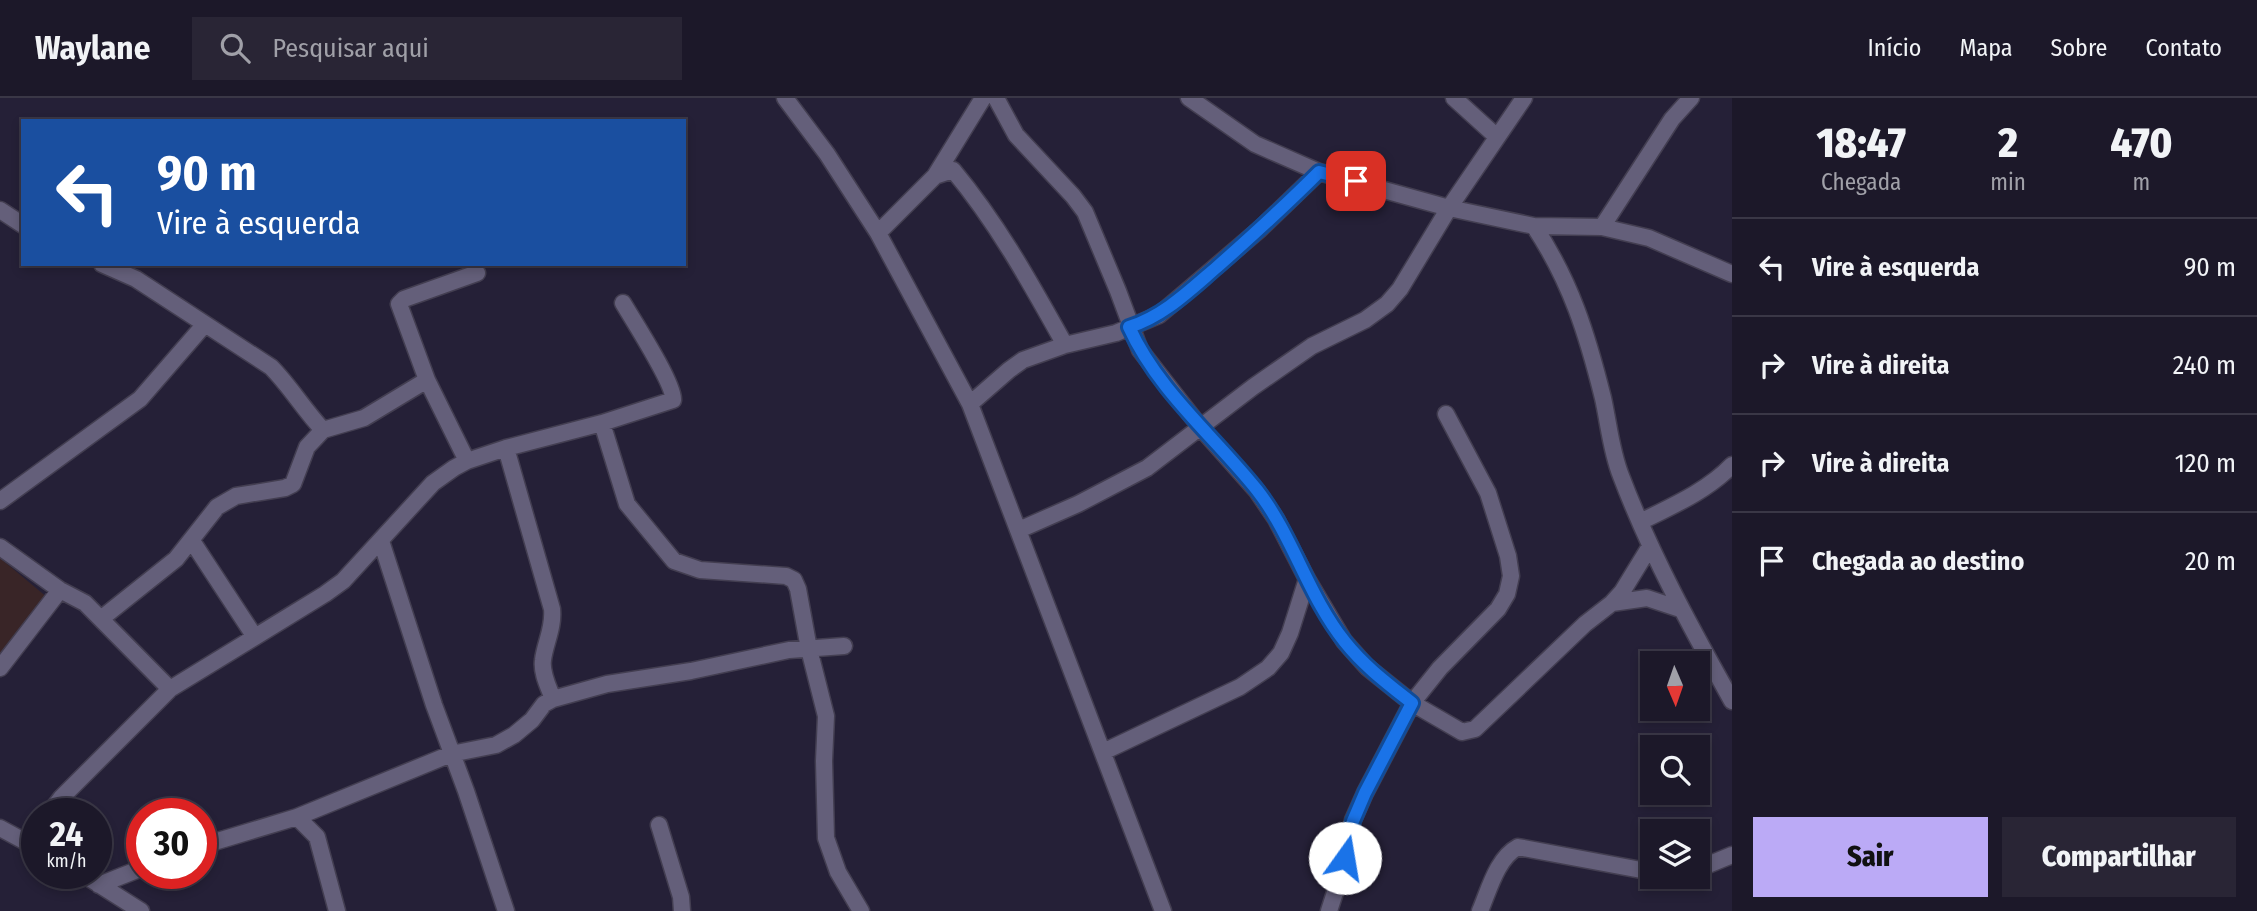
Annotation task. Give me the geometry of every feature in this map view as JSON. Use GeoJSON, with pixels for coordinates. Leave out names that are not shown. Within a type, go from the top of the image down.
{"type":"FeatureCollection","features":[{"type":"Feature","properties":{"kind":"street"},"geometry":{"type":"LineString","coordinates":[[785,98],[827,154],[878,233],[970,404],[1163,911]]}},
{"type":"Feature","properties":{"kind":"street"},"geometry":{"type":"LineString","coordinates":[[878,233],[936,176],[983,98]]}},
{"type":"Feature","properties":{"kind":"street"},"geometry":{"type":"LineString","coordinates":[[996,98],[1016,135],[1073,196],[1084,212],[1118,291],[1129,327],[1145,358],[1257,491],[1276,519],[1343,641],[1367,667],[1412,703],[1462,732],[1475,729],[1585,624],[1612,603],[1622,592],[1649,548]]}},
{"type":"Feature","properties":{"kind":"street"},"geometry":{"type":"LineString","coordinates":[[1189,98],[1255,144],[1319,172],[1449,208],[1534,226],[1602,227],[1649,238],[1732,274]]}},
{"type":"Feature","properties":{"kind":"street"},"geometry":{"type":"LineString","coordinates":[[1454,98],[1497,137]]}},
{"type":"Feature","properties":{"kind":"street"},"geometry":{"type":"LineString","coordinates":[[1019,530],[1078,504],[1147,468],[1253,387],[1312,346],[1365,320],[1387,304],[1400,289],[1449,208],[1524,98]]}},
{"type":"Feature","properties":{"kind":"street"},"geometry":{"type":"LineString","coordinates":[[1602,227],[1672,119],[1691,98]]}},
{"type":"Feature","properties":{"kind":"street"},"geometry":{"type":"LineString","coordinates":[[936,176],[953,170],[969,190],[1010,247],[1065,345]]}},
{"type":"Feature","properties":{"kind":"street"},"geometry":{"type":"LineString","coordinates":[[970,404],[1023,360],[1065,345],[1115,333],[1159,315],[1260,229],[1319,172]]}},
{"type":"Feature","properties":{"kind":"street"},"geometry":{"type":"LineString","coordinates":[[0,210],[21,224]]}},
{"type":"Feature","properties":{"kind":"street"},"geometry":{"type":"LineString","coordinates":[[1534,226],[1556,259],[1584,326],[1612,448],[1649,548],[1732,701]]}},
{"type":"Feature","properties":{"kind":"street"},"geometry":{"type":"LineString","coordinates":[[107,266],[136,279],[271,368],[323,430]]}},
{"type":"Feature","properties":{"kind":"street"},"geometry":{"type":"LineString","coordinates":[[467,461],[427,380],[399,304],[404,299],[477,273]]}},
{"type":"Feature","properties":{"kind":"street"},"geometry":{"type":"LineString","coordinates":[[61,798],[170,689],[343,581],[433,483],[467,461],[506,447],[602,423],[673,400],[672,389],[623,303]]}},
{"type":"Feature","properties":{"kind":"street"},"geometry":{"type":"LineString","coordinates":[[0,501],[140,398],[205,324]]}},
{"type":"Feature","properties":{"kind":"street"},"geometry":{"type":"LineString","coordinates":[[102,618],[176,559],[217,507],[226,500],[293,484],[307,447],[323,430],[364,418],[427,380]]}},
{"type":"Feature","properties":{"kind":"street"},"geometry":{"type":"LineString","coordinates":[[1329,911],[1353,821],[1412,703],[1440,668],[1498,609],[1507,594],[1511,576],[1508,556],[1488,493],[1446,414]]}},
{"type":"Feature","properties":{"kind":"street"},"geometry":{"type":"LineString","coordinates":[[602,423],[627,504],[674,561],[700,569],[786,576],[794,580],[826,716],[826,838],[838,872],[860,911]]}},
{"type":"Feature","properties":{"kind":"street"},"geometry":{"type":"LineString","coordinates":[[506,447],[552,609],[553,619],[543,668],[553,699]]}},
{"type":"Feature","properties":{"kind":"street"},"geometry":{"type":"LineString","coordinates":[[1640,522],[1728,474]]}},
{"type":"Feature","properties":{"kind":"street"},"geometry":{"type":"LineString","coordinates":[[192,541],[255,637]]}},
{"type":"Feature","properties":{"kind":"street"},"geometry":{"type":"LineString","coordinates":[[381,541],[506,911]]}},
{"type":"Feature","properties":{"kind":"street"},"geometry":{"type":"LineString","coordinates":[[0,547],[60,590],[85,603],[170,689]]}},
{"type":"Feature","properties":{"kind":"street"},"geometry":{"type":"LineString","coordinates":[[1102,752],[1240,687],[1268,668],[1281,653],[1290,633],[1307,579]]}},
{"type":"Feature","properties":{"kind":"street"},"geometry":{"type":"LineString","coordinates":[[0,668],[60,590]]}},
{"type":"Feature","properties":{"kind":"street"},"geometry":{"type":"LineString","coordinates":[[1612,603],[1647,598],[1680,609]]}},
{"type":"Feature","properties":{"kind":"street"},"geometry":{"type":"LineString","coordinates":[[217,841],[297,817],[451,754],[496,744],[514,735],[532,720],[544,704],[553,699],[607,684],[691,671],[782,651],[844,646]]}},
{"type":"Feature","properties":{"kind":"street"},"geometry":{"type":"LineString","coordinates":[[297,817],[317,837],[337,911]]}},
{"type":"Feature","properties":{"kind":"street"},"geometry":{"type":"LineString","coordinates":[[659,825],[681,897],[682,911]]}},
{"type":"Feature","properties":{"kind":"street"},"geometry":{"type":"LineString","coordinates":[[0,828],[21,839]]}},
{"type":"Feature","properties":{"kind":"street"},"geometry":{"type":"LineString","coordinates":[[1480,911],[1501,863],[1509,852],[1518,847],[1640,870]]}},
{"type":"Feature","properties":{"kind":"street"},"geometry":{"type":"LineString","coordinates":[[1710,864],[1732,855]]}},
{"type":"Feature","properties":{"kind":"street"},"geometry":{"type":"LineString","coordinates":[[105,889],[141,911]]}},
{"type":"Feature","properties":{"kind":"shaded area"},"geometry":{"type":"Polygon","coordinates":[[[0,558],[48,598],[0,660],[0,558]]]}},
{"type":"Feature","properties":{"kind":"route"},"geometry":{"type":"LineString","coordinates":[[1345,858],[1353,821],[1365,793],[1412,703],[1367,667],[1343,641],[1276,519],[1257,491],[1157,374],[1140,350],[1129,327],[1159,315],[1182,297],[1260,229],[1319,172],[1356,181]]}}]}
